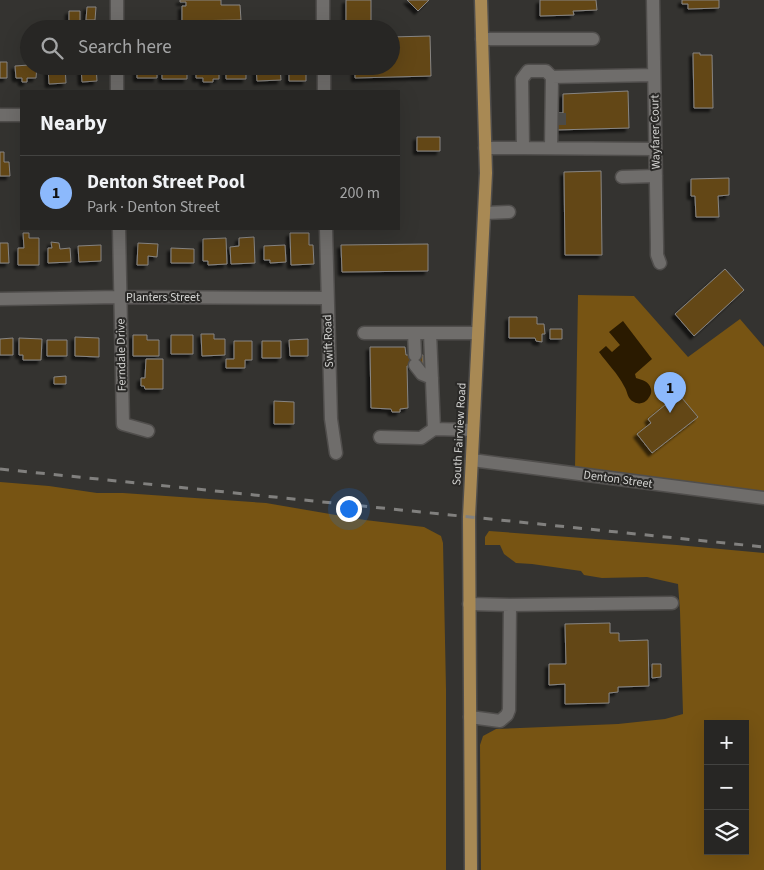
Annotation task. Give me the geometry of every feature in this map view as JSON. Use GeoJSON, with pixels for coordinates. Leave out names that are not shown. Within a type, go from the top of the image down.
{"type":"FeatureCollection","features":[{"type":"Feature","properties":{"kind":"main road","name":"South Fairview Road"},"geometry":{"type":"LineString","coordinates":[[471,870],[469,517],[477,332],[485,213],[486,148],[481,0]]}},
{"type":"Feature","properties":{"kind":"street"},"geometry":{"type":"LineString","coordinates":[[117,0],[117,20]]}},
{"type":"Feature","properties":{"kind":"street"},"geometry":{"type":"LineString","coordinates":[[323,0],[323,20]]}},
{"type":"Feature","properties":{"kind":"street","name":"Wayfarer Court"},"geometry":{"type":"LineString","coordinates":[[653,0],[657,255],[660,263]]}},
{"type":"Feature","properties":{"kind":"street"},"geometry":{"type":"LineString","coordinates":[[482,39],[593,39]]}},
{"type":"Feature","properties":{"kind":"street"},"geometry":{"type":"LineString","coordinates":[[523,148],[522,79],[528,71],[546,71],[552,77],[551,146]]}},
{"type":"Feature","properties":{"kind":"street"},"geometry":{"type":"LineString","coordinates":[[117,75],[118,90]]}},
{"type":"Feature","properties":{"kind":"street"},"geometry":{"type":"LineString","coordinates":[[324,75],[324,90]]}},
{"type":"Feature","properties":{"kind":"street"},"geometry":{"type":"LineString","coordinates":[[552,77],[654,75]]}},
{"type":"Feature","properties":{"kind":"street"},"geometry":{"type":"LineString","coordinates":[[552,100],[560,113]]}},
{"type":"Feature","properties":{"kind":"street"},"geometry":{"type":"LineString","coordinates":[[0,115],[20,115]]}},
{"type":"Feature","properties":{"kind":"street"},"geometry":{"type":"LineString","coordinates":[[551,146],[560,130]]}},
{"type":"Feature","properties":{"kind":"street"},"geometry":{"type":"LineString","coordinates":[[486,148],[551,146],[655,149]]}},
{"type":"Feature","properties":{"kind":"street"},"geometry":{"type":"LineString","coordinates":[[622,177],[656,176]]}},
{"type":"Feature","properties":{"kind":"street"},"geometry":{"type":"LineString","coordinates":[[485,213],[509,212]]}},
{"type":"Feature","properties":{"kind":"street","name":"Ferndale Drive"},"geometry":{"type":"LineString","coordinates":[[119,230],[123,424],[148,430]]}},
{"type":"Feature","properties":{"kind":"street","name":"Swift Road"},"geometry":{"type":"LineString","coordinates":[[326,230],[331,419],[336,453]]}},
{"type":"Feature","properties":{"kind":"street","name":"Planters Street"},"geometry":{"type":"LineString","coordinates":[[0,299],[120,297],[327,298]]}},
{"type":"Feature","properties":{"kind":"street"},"geometry":{"type":"LineString","coordinates":[[430,332],[434,429]]}},
{"type":"Feature","properties":{"kind":"street"},"geometry":{"type":"LineString","coordinates":[[364,333],[477,332]]}},
{"type":"Feature","properties":{"kind":"street"},"geometry":{"type":"LineString","coordinates":[[414,333],[415,360],[422,374],[432,378]]}},
{"type":"Feature","properties":{"kind":"street"},"geometry":{"type":"LineString","coordinates":[[380,437],[421,438],[434,429],[473,430]]}},
{"type":"Feature","properties":{"kind":"street","name":"Denton Street"},"geometry":{"type":"LineString","coordinates":[[472,460],[764,498]]}},
{"type":"Feature","properties":{"kind":"street"},"geometry":{"type":"LineString","coordinates":[[469,604],[672,603]]}},
{"type":"Feature","properties":{"kind":"street"},"geometry":{"type":"LineString","coordinates":[[470,717],[500,721],[507,715],[509,710],[510,605]]}},
{"type":"Feature","properties":{"kind":"shaded area"},"geometry":{"type":"Polygon","coordinates":[[[578,295],[634,296],[688,357],[740,319],[764,347],[764,492],[575,468],[578,295]]]}},
{"type":"Feature","properties":{"kind":"shaded area"},"geometry":{"type":"Polygon","coordinates":[[[623,321],[652,359],[635,374],[636,378],[643,380],[651,389],[649,398],[642,403],[636,403],[630,399],[619,377],[599,352],[606,346],[612,352],[620,345],[609,332],[623,321]]]}},
{"type":"Feature","properties":{"kind":"shaded area"},"geometry":{"type":"Polygon","coordinates":[[[0,482],[49,486],[97,493],[123,493],[266,503],[365,520],[424,527],[441,536],[443,543],[446,689],[446,870],[0,870],[0,482]]]}},
{"type":"Feature","properties":{"kind":"shaded area"},"geometry":{"type":"Polygon","coordinates":[[[489,531],[764,553],[764,870],[481,870],[480,745],[483,736],[496,729],[618,724],[665,719],[683,714],[678,584],[647,577],[602,578],[584,575],[581,571],[516,563],[504,554],[500,545],[485,545],[485,537],[489,531]]]}},
{"type":"Feature","properties":{"kind":"building"},"geometry":{"type":"Polygon","coordinates":[[[180,0],[221,0],[221,5],[240,5],[241,20],[182,20],[182,6],[186,6],[186,2],[180,2],[180,0]]]}},
{"type":"Feature","properties":{"kind":"building"},"geometry":{"type":"Polygon","coordinates":[[[346,0],[371,0],[371,20],[346,20],[346,0]]]}},
{"type":"Feature","properties":{"kind":"building"},"geometry":{"type":"Polygon","coordinates":[[[407,0],[429,0],[418,11],[407,0]]]}},
{"type":"Feature","properties":{"kind":"building"},"geometry":{"type":"Polygon","coordinates":[[[540,0],[596,0],[597,10],[573,11],[574,15],[540,16],[540,0]]]}},
{"type":"Feature","properties":{"kind":"building"},"geometry":{"type":"Polygon","coordinates":[[[682,0],[719,0],[719,8],[688,9],[688,4],[682,4],[682,0]]]}},
{"type":"Feature","properties":{"kind":"building"},"geometry":{"type":"Polygon","coordinates":[[[87,7],[96,7],[95,20],[86,20],[87,7]]]}},
{"type":"Feature","properties":{"kind":"building"},"geometry":{"type":"Polygon","coordinates":[[[69,11],[80,11],[80,20],[69,20],[69,11]]]}},
{"type":"Feature","properties":{"kind":"building"},"geometry":{"type":"Polygon","coordinates":[[[430,36],[431,76],[355,78],[355,75],[400,75],[400,37],[430,36]]]}},
{"type":"Feature","properties":{"kind":"building"},"geometry":{"type":"Polygon","coordinates":[[[693,53],[712,55],[713,108],[694,108],[693,53]]]}},
{"type":"Feature","properties":{"kind":"building"},"geometry":{"type":"Polygon","coordinates":[[[0,62],[7,62],[7,78],[0,78],[0,62]]]}},
{"type":"Feature","properties":{"kind":"building"},"geometry":{"type":"Polygon","coordinates":[[[15,66],[20,66],[20,75],[36,75],[36,78],[27,78],[27,82],[22,82],[22,78],[16,78],[15,66]]]}},
{"type":"Feature","properties":{"kind":"building"},"geometry":{"type":"Polygon","coordinates":[[[48,75],[66,75],[66,83],[49,84],[48,75]]]}},
{"type":"Feature","properties":{"kind":"building"},"geometry":{"type":"Polygon","coordinates":[[[82,75],[97,75],[97,81],[82,82],[82,75]]]}},
{"type":"Feature","properties":{"kind":"building"},"geometry":{"type":"Polygon","coordinates":[[[137,75],[157,75],[157,78],[137,78],[137,75]]]}},
{"type":"Feature","properties":{"kind":"building"},"geometry":{"type":"Polygon","coordinates":[[[162,75],[187,75],[187,79],[162,79],[162,75]]]}},
{"type":"Feature","properties":{"kind":"building"},"geometry":{"type":"Polygon","coordinates":[[[196,75],[219,75],[219,79],[213,79],[213,82],[203,82],[203,78],[196,78],[196,75]]]}},
{"type":"Feature","properties":{"kind":"building"},"geometry":{"type":"Polygon","coordinates":[[[226,75],[246,75],[246,79],[226,79],[226,75]]]}},
{"type":"Feature","properties":{"kind":"building"},"geometry":{"type":"Polygon","coordinates":[[[257,75],[281,75],[281,80],[257,81],[257,75]]]}},
{"type":"Feature","properties":{"kind":"building"},"geometry":{"type":"Polygon","coordinates":[[[289,75],[306,75],[306,81],[289,81],[289,75]]]}},
{"type":"Feature","properties":{"kind":"building"},"geometry":{"type":"Polygon","coordinates":[[[628,91],[629,128],[555,130],[555,113],[563,113],[563,94],[628,91]]]}},
{"type":"Feature","properties":{"kind":"building"},"geometry":{"type":"Polygon","coordinates":[[[417,137],[440,137],[440,151],[417,151],[417,137]]]}},
{"type":"Feature","properties":{"kind":"building"},"geometry":{"type":"Polygon","coordinates":[[[0,152],[4,152],[4,162],[9,162],[10,176],[0,176],[0,152]]]}},
{"type":"Feature","properties":{"kind":"building"},"geometry":{"type":"Polygon","coordinates":[[[601,171],[602,255],[565,255],[564,172],[601,171]]]}},
{"type":"Feature","properties":{"kind":"building"},"geometry":{"type":"Polygon","coordinates":[[[729,178],[729,195],[718,196],[719,217],[696,217],[695,196],[691,196],[691,179],[729,178]]]}},
{"type":"Feature","properties":{"kind":"building"},"geometry":{"type":"Polygon","coordinates":[[[23,233],[29,233],[29,238],[39,238],[39,265],[18,265],[18,248],[24,248],[23,233]]]}},
{"type":"Feature","properties":{"kind":"building"},"geometry":{"type":"Polygon","coordinates":[[[290,233],[309,233],[309,245],[313,245],[314,264],[291,265],[290,233]]]}},
{"type":"Feature","properties":{"kind":"building"},"geometry":{"type":"Polygon","coordinates":[[[254,237],[255,263],[231,264],[230,247],[239,246],[239,238],[254,237]]]}},
{"type":"Feature","properties":{"kind":"building"},"geometry":{"type":"Polygon","coordinates":[[[226,238],[227,264],[208,265],[208,261],[203,261],[203,239],[226,238]]]}},
{"type":"Feature","properties":{"kind":"building"},"geometry":{"type":"Polygon","coordinates":[[[51,242],[59,243],[60,249],[70,248],[71,262],[48,263],[48,248],[52,248],[51,242]]]}},
{"type":"Feature","properties":{"kind":"building"},"geometry":{"type":"Polygon","coordinates":[[[0,243],[8,243],[9,263],[0,263],[0,243]]]}},
{"type":"Feature","properties":{"kind":"building"},"geometry":{"type":"Polygon","coordinates":[[[138,243],[158,244],[157,257],[148,256],[148,265],[137,265],[138,243]]]}},
{"type":"Feature","properties":{"kind":"building"},"geometry":{"type":"Polygon","coordinates":[[[428,244],[428,271],[342,272],[341,245],[428,244]]]}},
{"type":"Feature","properties":{"kind":"building"},"geometry":{"type":"Polygon","coordinates":[[[101,245],[101,261],[79,262],[78,246],[101,245]]]}},
{"type":"Feature","properties":{"kind":"building"},"geometry":{"type":"Polygon","coordinates":[[[285,245],[286,262],[270,263],[270,260],[264,260],[264,246],[285,245]]]}},
{"type":"Feature","properties":{"kind":"building"},"geometry":{"type":"Polygon","coordinates":[[[171,248],[194,249],[194,263],[171,263],[171,248]]]}},
{"type":"Feature","properties":{"kind":"building"},"geometry":{"type":"Polygon","coordinates":[[[725,269],[744,290],[694,336],[675,314],[725,269]]]}},
{"type":"Feature","properties":{"kind":"building"},"geometry":{"type":"Polygon","coordinates":[[[509,317],[537,317],[537,324],[544,324],[545,334],[542,334],[542,342],[536,341],[535,338],[509,338],[509,317]]]}},
{"type":"Feature","properties":{"kind":"building"},"geometry":{"type":"Polygon","coordinates":[[[550,329],[562,329],[562,339],[550,339],[550,329]]]}},
{"type":"Feature","properties":{"kind":"building"},"geometry":{"type":"Polygon","coordinates":[[[201,334],[214,334],[214,339],[225,339],[225,355],[202,356],[201,334]]]}},
{"type":"Feature","properties":{"kind":"building"},"geometry":{"type":"Polygon","coordinates":[[[133,335],[147,335],[147,340],[159,340],[159,356],[133,356],[133,335]]]}},
{"type":"Feature","properties":{"kind":"building"},"geometry":{"type":"Polygon","coordinates":[[[171,335],[193,335],[193,354],[171,354],[171,335]]]}},
{"type":"Feature","properties":{"kind":"building"},"geometry":{"type":"Polygon","coordinates":[[[75,337],[99,338],[99,357],[75,356],[75,337]]]}},
{"type":"Feature","properties":{"kind":"building"},"geometry":{"type":"Polygon","coordinates":[[[13,338],[13,355],[0,355],[0,339],[13,338]]]}},
{"type":"Feature","properties":{"kind":"building"},"geometry":{"type":"Polygon","coordinates":[[[19,338],[42,339],[41,360],[23,360],[23,355],[19,355],[19,338]]]}},
{"type":"Feature","properties":{"kind":"building"},"geometry":{"type":"Polygon","coordinates":[[[308,339],[308,356],[290,356],[289,340],[308,339]]]}},
{"type":"Feature","properties":{"kind":"building"},"geometry":{"type":"Polygon","coordinates":[[[47,340],[67,340],[67,356],[47,356],[47,340]]]}},
{"type":"Feature","properties":{"kind":"building"},"geometry":{"type":"Polygon","coordinates":[[[234,341],[252,341],[252,360],[245,360],[245,368],[226,368],[226,359],[234,359],[234,341]]]}},
{"type":"Feature","properties":{"kind":"building"},"geometry":{"type":"Polygon","coordinates":[[[262,341],[281,341],[281,358],[262,358],[262,341]]]}},
{"type":"Feature","properties":{"kind":"building"},"geometry":{"type":"Polygon","coordinates":[[[370,347],[405,347],[406,355],[423,355],[423,365],[407,366],[408,408],[400,409],[400,412],[392,412],[391,409],[371,408],[370,347]]]}},
{"type":"Feature","properties":{"kind":"building"},"geometry":{"type":"Polygon","coordinates":[[[146,359],[163,359],[163,389],[145,389],[144,386],[141,386],[141,378],[145,378],[146,359]]]}},
{"type":"Feature","properties":{"kind":"building"},"geometry":{"type":"Polygon","coordinates":[[[66,376],[66,384],[54,384],[54,377],[66,376]]]}},
{"type":"Feature","properties":{"kind":"building"},"geometry":{"type":"Polygon","coordinates":[[[682,398],[698,417],[652,453],[637,434],[651,423],[648,419],[665,405],[668,409],[682,398]]]}},
{"type":"Feature","properties":{"kind":"building"},"geometry":{"type":"Polygon","coordinates":[[[274,401],[294,402],[294,424],[274,424],[274,401]]]}},
{"type":"Feature","properties":{"kind":"building"},"geometry":{"type":"Polygon","coordinates":[[[610,623],[610,633],[619,633],[619,641],[648,640],[649,686],[618,687],[618,692],[609,693],[609,703],[565,704],[565,684],[549,685],[549,664],[566,664],[565,624],[610,623]]]}},
{"type":"Feature","properties":{"kind":"building"},"geometry":{"type":"Polygon","coordinates":[[[652,664],[661,664],[661,677],[652,678],[652,664]]]}},
{"type":"Feature","properties":{"kind":"tunnel"},"geometry":{"type":"LineString","coordinates":[[560,113],[560,130]]}},
{"type":"Feature","properties":{"kind":"railway"},"geometry":{"type":"LineString","coordinates":[[0,469],[764,547]]}},
{"type":"Feature","properties":{"kind":"place","name":"Denton Street Pool"},"geometry":{"type":"Point","coordinates":[670,413]}}]}
